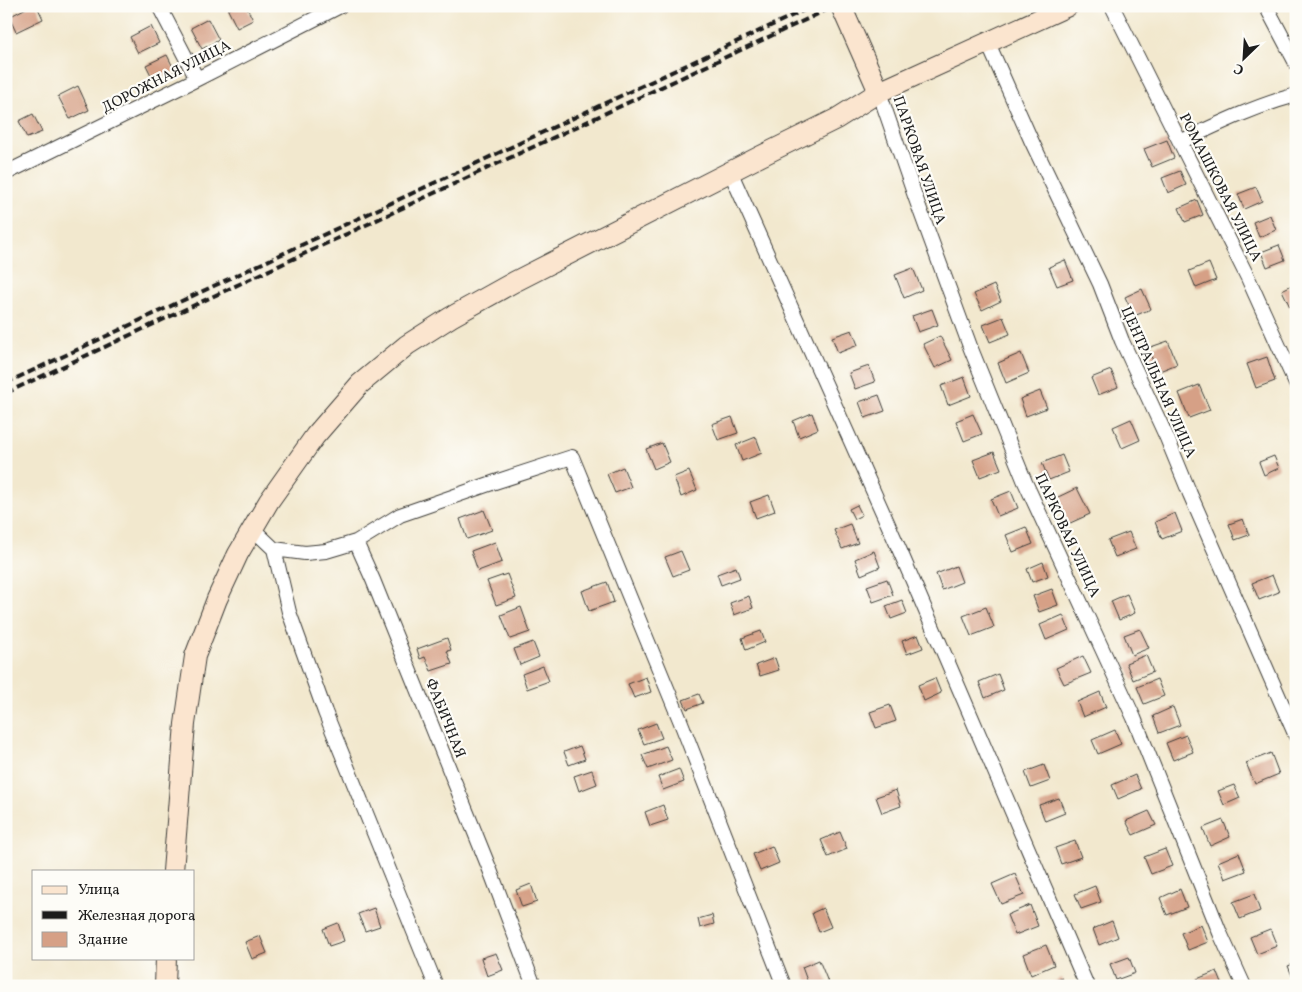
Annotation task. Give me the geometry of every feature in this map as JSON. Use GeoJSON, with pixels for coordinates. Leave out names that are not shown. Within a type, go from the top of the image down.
{"type":"FeatureCollection","features":[{"type":"Feature","properties":{"kind":"street"},"geometry":{"type":"LineString","coordinates":[[159,6],[196,80]]}},
{"type":"Feature","properties":{"kind":"street","name":"ДОРОЖНАЯ УЛИЦА"},"geometry":{"type":"LineString","coordinates":[[6,173],[196,80],[340,6]]}},
{"type":"Feature","properties":{"kind":"street"},"geometry":{"type":"LineString","coordinates":[[841,6],[879,92]]}},
{"type":"Feature","properties":{"kind":"street"},"geometry":{"type":"LineString","coordinates":[[173,870],[185,724],[196,656],[217,599],[238,554],[269,502],[315,436],[360,384],[407,345],[451,317],[514,282],[836,119],[879,92],[1068,6]]}},
{"type":"Feature","properties":{"kind":"street","name":"РОМАШКОВАЯ УЛИЦА"},"geometry":{"type":"LineString","coordinates":[[1112,6],[1248,278],[1296,384]]}},
{"type":"Feature","properties":{"kind":"street"},"geometry":{"type":"LineString","coordinates":[[1266,6],[1296,63]]}},
{"type":"Feature","properties":{"kind":"street","name":"ЦЕНТРАЛЬНАЯ УЛИЦА"},"geometry":{"type":"LineString","coordinates":[[988,43],[1031,140],[1100,284],[1122,341],[1167,438],[1296,736]]}},
{"type":"Feature","properties":{"kind":"street","name":"ПАРКОВАЯ УЛИЦА"},"geometry":{"type":"LineString","coordinates":[[879,92],[971,349],[1010,447],[1134,718],[1220,933],[1244,986]]}},
{"type":"Feature","properties":{"kind":"street"},"geometry":{"type":"LineString","coordinates":[[1180,142],[1228,118],[1296,95]]}},
{"type":"Feature","properties":{"kind":"street"},"geometry":{"type":"LineString","coordinates":[[730,172],[900,551],[1087,986]]}},
{"type":"Feature","properties":{"kind":"street"},"geometry":{"type":"LineString","coordinates":[[274,549],[305,553],[326,551],[356,542],[400,516],[572,457],[680,720],[784,986]]}},
{"type":"Feature","properties":{"kind":"street"},"geometry":{"type":"LineString","coordinates":[[253,529],[274,549],[289,612],[325,712],[436,986]]}},
{"type":"Feature","properties":{"kind":"street","name":"ФАБИЧНАЯ"},"geometry":{"type":"LineString","coordinates":[[356,542],[486,861],[534,986]]}},
{"type":"Feature","properties":{"kind":"street"},"geometry":{"type":"LineString","coordinates":[[165,986],[166,960]]}},
{"type":"Feature","properties":{"kind":"building"},"geometry":{"type":"Polygon","coordinates":[[[30,6],[37,6],[43,19],[16,32],[9,17],[30,6]]]}},
{"type":"Feature","properties":{"kind":"building"},"geometry":{"type":"Polygon","coordinates":[[[234,6],[246,6],[253,20],[237,28],[228,10],[234,6]]]}},
{"type":"Feature","properties":{"kind":"building"},"geometry":{"type":"Polygon","coordinates":[[[208,19],[219,40],[202,49],[191,28],[208,19]]]}},
{"type":"Feature","properties":{"kind":"building"},"geometry":{"type":"Polygon","coordinates":[[[151,26],[159,43],[138,53],[130,37],[151,26]]]}},
{"type":"Feature","properties":{"kind":"building"},"geometry":{"type":"Polygon","coordinates":[[[167,55],[175,71],[154,81],[146,65],[167,55]]]}},
{"type":"Feature","properties":{"kind":"building"},"geometry":{"type":"Polygon","coordinates":[[[78,86],[89,110],[70,119],[58,96],[78,86]]]}},
{"type":"Feature","properties":{"kind":"building"},"geometry":{"type":"Polygon","coordinates":[[[33,114],[42,132],[27,138],[19,121],[33,114]]]}},
{"type":"Feature","properties":{"kind":"building"},"geometry":{"type":"Polygon","coordinates":[[[1167,140],[1174,158],[1152,167],[1144,149],[1167,140]]]}},
{"type":"Feature","properties":{"kind":"building"},"geometry":{"type":"Polygon","coordinates":[[[1180,171],[1186,185],[1168,193],[1162,178],[1180,171]]]}},
{"type":"Feature","properties":{"kind":"building"},"geometry":{"type":"Polygon","coordinates":[[[1256,187],[1262,201],[1244,209],[1238,194],[1256,187]]]}},
{"type":"Feature","properties":{"kind":"building"},"geometry":{"type":"Polygon","coordinates":[[[1197,200],[1203,215],[1185,222],[1179,208],[1197,200]]]}},
{"type":"Feature","properties":{"kind":"building"},"geometry":{"type":"Polygon","coordinates":[[[1270,215],[1276,230],[1259,237],[1253,222],[1270,215]]]}},
{"type":"Feature","properties":{"kind":"building"},"geometry":{"type":"Polygon","coordinates":[[[1279,245],[1285,260],[1267,267],[1261,252],[1279,245]]]}},
{"type":"Feature","properties":{"kind":"building"},"geometry":{"type":"Polygon","coordinates":[[[1065,260],[1073,280],[1057,286],[1049,267],[1065,260]]]}},
{"type":"Feature","properties":{"kind":"building"},"geometry":{"type":"Polygon","coordinates":[[[1209,263],[1216,280],[1196,288],[1189,271],[1209,263]]]}},
{"type":"Feature","properties":{"kind":"building"},"geometry":{"type":"Polygon","coordinates":[[[913,268],[922,290],[904,298],[895,275],[913,268]]]}},
{"type":"Feature","properties":{"kind":"building"},"geometry":{"type":"Polygon","coordinates":[[[1296,283],[1296,305],[1290,307],[1282,290],[1296,283]]]}},
{"type":"Feature","properties":{"kind":"building"},"geometry":{"type":"Polygon","coordinates":[[[994,285],[1001,301],[982,310],[974,294],[994,285]]]}},
{"type":"Feature","properties":{"kind":"building"},"geometry":{"type":"Polygon","coordinates":[[[1142,289],[1151,309],[1134,316],[1125,297],[1142,289]]]}},
{"type":"Feature","properties":{"kind":"building"},"geometry":{"type":"Polygon","coordinates":[[[932,309],[938,325],[918,332],[912,316],[932,309]]]}},
{"type":"Feature","properties":{"kind":"building"},"geometry":{"type":"Polygon","coordinates":[[[1003,317],[1010,334],[990,342],[983,325],[1003,317]]]}},
{"type":"Feature","properties":{"kind":"building"},"geometry":{"type":"Polygon","coordinates":[[[852,330],[858,345],[838,353],[832,337],[852,330]]]}},
{"type":"Feature","properties":{"kind":"building"},"geometry":{"type":"Polygon","coordinates":[[[940,336],[952,360],[935,368],[923,344],[940,336]]]}},
{"type":"Feature","properties":{"kind":"building"},"geometry":{"type":"Polygon","coordinates":[[[1168,341],[1177,364],[1157,372],[1148,348],[1168,341]]]}},
{"type":"Feature","properties":{"kind":"building"},"geometry":{"type":"Polygon","coordinates":[[[1021,353],[1029,373],[1006,383],[998,363],[1021,353]]]}},
{"type":"Feature","properties":{"kind":"building"},"geometry":{"type":"Polygon","coordinates":[[[1267,357],[1275,381],[1256,388],[1247,364],[1267,357]]]}},
{"type":"Feature","properties":{"kind":"building"},"geometry":{"type":"Polygon","coordinates":[[[869,366],[875,382],[855,389],[849,373],[869,366]]]}},
{"type":"Feature","properties":{"kind":"building"},"geometry":{"type":"Polygon","coordinates":[[[1111,370],[1118,387],[1098,395],[1091,378],[1111,370]]]}},
{"type":"Feature","properties":{"kind":"building"},"geometry":{"type":"Polygon","coordinates":[[[964,377],[971,396],[948,405],[941,386],[964,377]]]}},
{"type":"Feature","properties":{"kind":"building"},"geometry":{"type":"Polygon","coordinates":[[[1199,385],[1210,410],[1189,418],[1179,393],[1199,385]]]}},
{"type":"Feature","properties":{"kind":"building"},"geometry":{"type":"Polygon","coordinates":[[[1040,391],[1047,408],[1026,416],[1020,399],[1040,391]]]}},
{"type":"Feature","properties":{"kind":"building"},"geometry":{"type":"Polygon","coordinates":[[[879,395],[885,411],[865,418],[859,402],[879,395]]]}},
{"type":"Feature","properties":{"kind":"building"},"geometry":{"type":"Polygon","coordinates":[[[812,413],[818,429],[799,437],[793,421],[812,413]]]}},
{"type":"Feature","properties":{"kind":"building"},"geometry":{"type":"Polygon","coordinates":[[[973,414],[982,434],[964,441],[956,421],[973,414]]]}},
{"type":"Feature","properties":{"kind":"building"},"geometry":{"type":"Polygon","coordinates":[[[732,417],[738,433],[718,440],[712,424],[732,417]]]}},
{"type":"Feature","properties":{"kind":"building"},"geometry":{"type":"Polygon","coordinates":[[[1131,419],[1140,440],[1122,448],[1113,427],[1131,419]]]}},
{"type":"Feature","properties":{"kind":"building"},"geometry":{"type":"Polygon","coordinates":[[[756,437],[762,453],[742,461],[736,445],[756,437]]]}},
{"type":"Feature","properties":{"kind":"building"},"geometry":{"type":"Polygon","coordinates":[[[662,443],[670,462],[654,469],[646,449],[662,443]]]}},
{"type":"Feature","properties":{"kind":"building"},"geometry":{"type":"Polygon","coordinates":[[[994,452],[1001,469],[980,477],[973,460],[994,452]]]}},
{"type":"Feature","properties":{"kind":"building"},"geometry":{"type":"Polygon","coordinates":[[[1062,455],[1069,472],[1049,480],[1042,463],[1062,455]]]}},
{"type":"Feature","properties":{"kind":"building"},"geometry":{"type":"Polygon","coordinates":[[[1274,456],[1279,468],[1264,475],[1259,462],[1274,456]]]}},
{"type":"Feature","properties":{"kind":"building"},"geometry":{"type":"Polygon","coordinates":[[[623,467],[631,487],[615,493],[607,474],[623,467]]]}},
{"type":"Feature","properties":{"kind":"building"},"geometry":{"type":"Polygon","coordinates":[[[689,471],[697,490],[681,497],[674,477],[689,471]]]}},
{"type":"Feature","properties":{"kind":"building"},"geometry":{"type":"Polygon","coordinates":[[[1077,488],[1090,514],[1068,524],[1056,498],[1077,488]]]}},
{"type":"Feature","properties":{"kind":"building"},"geometry":{"type":"Polygon","coordinates":[[[1011,491],[1018,508],[998,516],[991,499],[1011,491]]]}},
{"type":"Feature","properties":{"kind":"building"},"geometry":{"type":"Polygon","coordinates":[[[769,495],[775,511],[756,518],[750,502],[769,495]]]}},
{"type":"Feature","properties":{"kind":"building"},"geometry":{"type":"Polygon","coordinates":[[[857,505],[862,515],[854,519],[849,509],[857,505]]]}},
{"type":"Feature","properties":{"kind":"building"},"geometry":{"type":"Polygon","coordinates":[[[484,510],[492,530],[467,539],[460,519],[484,510]]]}},
{"type":"Feature","properties":{"kind":"building"},"geometry":{"type":"Polygon","coordinates":[[[1175,513],[1182,531],[1162,539],[1155,522],[1175,513]]]}},
{"type":"Feature","properties":{"kind":"building"},"geometry":{"type":"Polygon","coordinates":[[[1243,519],[1249,535],[1235,540],[1229,524],[1243,519]]]}},
{"type":"Feature","properties":{"kind":"building"},"geometry":{"type":"Polygon","coordinates":[[[850,524],[858,543],[842,549],[834,530],[850,524]]]}},
{"type":"Feature","properties":{"kind":"building"},"geometry":{"type":"Polygon","coordinates":[[[1026,527],[1033,544],[1013,552],[1006,535],[1026,527]]]}},
{"type":"Feature","properties":{"kind":"building"},"geometry":{"type":"Polygon","coordinates":[[[1129,532],[1136,549],[1115,557],[1108,540],[1129,532]]]}},
{"type":"Feature","properties":{"kind":"building"},"geometry":{"type":"Polygon","coordinates":[[[495,542],[502,562],[478,571],[471,551],[495,542]]]}},
{"type":"Feature","properties":{"kind":"building"},"geometry":{"type":"Polygon","coordinates":[[[681,551],[689,570],[673,576],[665,557],[681,551]]]}},
{"type":"Feature","properties":{"kind":"building"},"geometry":{"type":"Polygon","coordinates":[[[874,551],[880,567],[861,575],[855,559],[874,551]]]}},
{"type":"Feature","properties":{"kind":"building"},"geometry":{"type":"Polygon","coordinates":[[[1043,562],[1048,576],[1032,582],[1027,569],[1043,562]]]}},
{"type":"Feature","properties":{"kind":"building"},"geometry":{"type":"Polygon","coordinates":[[[956,566],[962,582],[942,590],[936,574],[956,566]]]}},
{"type":"Feature","properties":{"kind":"building"},"geometry":{"type":"Polygon","coordinates":[[[736,567],[740,578],[721,585],[717,574],[736,567]]]}},
{"type":"Feature","properties":{"kind":"building"},"geometry":{"type":"Polygon","coordinates":[[[507,574],[516,598],[496,605],[487,581],[507,574]]]}},
{"type":"Feature","properties":{"kind":"building"},"geometry":{"type":"Polygon","coordinates":[[[1272,575],[1279,592],[1259,600],[1252,583],[1272,575]]]}},
{"type":"Feature","properties":{"kind":"building"},"geometry":{"type":"Polygon","coordinates":[[[887,579],[893,595],[873,602],[867,586],[887,579]]]}},
{"type":"Feature","properties":{"kind":"building"},"geometry":{"type":"Polygon","coordinates":[[[607,582],[614,602],[589,611],[582,591],[607,582]]]}},
{"type":"Feature","properties":{"kind":"building"},"geometry":{"type":"Polygon","coordinates":[[[1052,589],[1058,605],[1039,612],[1033,596],[1052,589]]]}},
{"type":"Feature","properties":{"kind":"building"},"geometry":{"type":"Polygon","coordinates":[[[1127,594],[1135,613],[1119,620],[1111,601],[1127,594]]]}},
{"type":"Feature","properties":{"kind":"building"},"geometry":{"type":"Polygon","coordinates":[[[749,596],[753,608],[734,615],[730,603],[749,596]]]}},
{"type":"Feature","properties":{"kind":"building"},"geometry":{"type":"Polygon","coordinates":[[[902,600],[907,613],[891,619],[886,606],[902,600]]]}},
{"type":"Feature","properties":{"kind":"building"},"geometry":{"type":"Polygon","coordinates":[[[521,607],[530,632],[510,639],[501,615],[521,607]]]}},
{"type":"Feature","properties":{"kind":"building"},"geometry":{"type":"Polygon","coordinates":[[[986,607],[994,627],[971,636],[963,616],[986,607]]]}},
{"type":"Feature","properties":{"kind":"building"},"geometry":{"type":"Polygon","coordinates":[[[1063,615],[1069,630],[1046,640],[1040,625],[1063,615]]]}},
{"type":"Feature","properties":{"kind":"building"},"geometry":{"type":"Polygon","coordinates":[[[1140,629],[1149,648],[1132,655],[1124,635],[1140,629]]]}},
{"type":"Feature","properties":{"kind":"building"},"geometry":{"type":"Polygon","coordinates":[[[761,631],[765,642],[746,650],[742,638],[761,631]]]}},
{"type":"Feature","properties":{"kind":"building"},"geometry":{"type":"Polygon","coordinates":[[[918,635],[923,648],[907,654],[902,641],[918,635]]]}},
{"type":"Feature","properties":{"kind":"building"},"geometry":{"type":"Polygon","coordinates":[[[447,638],[451,650],[447,651],[452,664],[431,671],[425,657],[420,659],[417,649],[447,638]]]}},
{"type":"Feature","properties":{"kind":"building"},"geometry":{"type":"Polygon","coordinates":[[[533,642],[539,657],[520,665],[514,649],[533,642]]]}},
{"type":"Feature","properties":{"kind":"building"},"geometry":{"type":"Polygon","coordinates":[[[1146,655],[1153,672],[1133,680],[1126,663],[1146,655]]]}},
{"type":"Feature","properties":{"kind":"building"},"geometry":{"type":"Polygon","coordinates":[[[1083,656],[1091,673],[1064,684],[1056,668],[1083,656]]]}},
{"type":"Feature","properties":{"kind":"building"},"geometry":{"type":"Polygon","coordinates":[[[775,658],[779,670],[760,676],[756,665],[775,658]]]}},
{"type":"Feature","properties":{"kind":"building"},"geometry":{"type":"Polygon","coordinates":[[[543,666],[549,681],[527,689],[522,674],[543,666]]]}},
{"type":"Feature","properties":{"kind":"building"},"geometry":{"type":"Polygon","coordinates":[[[998,674],[1004,690],[985,698],[979,682],[998,674]]]}},
{"type":"Feature","properties":{"kind":"building"},"geometry":{"type":"Polygon","coordinates":[[[646,677],[651,692],[634,698],[628,684],[646,677]]]}},
{"type":"Feature","properties":{"kind":"building"},"geometry":{"type":"Polygon","coordinates":[[[935,678],[941,693],[924,701],[918,685],[935,678]]]}},
{"type":"Feature","properties":{"kind":"building"},"geometry":{"type":"Polygon","coordinates":[[[1157,679],[1164,696],[1144,704],[1137,687],[1157,679]]]}},
{"type":"Feature","properties":{"kind":"building"},"geometry":{"type":"Polygon","coordinates":[[[1100,692],[1106,707],[1083,717],[1077,702],[1100,692]]]}},
{"type":"Feature","properties":{"kind":"building"},"geometry":{"type":"Polygon","coordinates":[[[699,694],[703,703],[687,709],[683,700],[699,694]]]}},
{"type":"Feature","properties":{"kind":"building"},"geometry":{"type":"Polygon","coordinates":[[[890,705],[896,721],[876,728],[870,712],[890,705]]]}},
{"type":"Feature","properties":{"kind":"building"},"geometry":{"type":"Polygon","coordinates":[[[1173,707],[1180,725],[1159,733],[1153,716],[1173,707]]]}},
{"type":"Feature","properties":{"kind":"building"},"geometry":{"type":"Polygon","coordinates":[[[656,723],[662,738],[644,744],[638,730],[656,723]]]}},
{"type":"Feature","properties":{"kind":"building"},"geometry":{"type":"Polygon","coordinates":[[[1115,730],[1121,744],[1098,754],[1092,740],[1115,730]]]}},
{"type":"Feature","properties":{"kind":"building"},"geometry":{"type":"Polygon","coordinates":[[[1186,735],[1193,752],[1173,760],[1166,743],[1186,735]]]}},
{"type":"Feature","properties":{"kind":"building"},"geometry":{"type":"Polygon","coordinates":[[[580,746],[585,759],[569,765],[564,752],[580,746]]]}},
{"type":"Feature","properties":{"kind":"building"},"geometry":{"type":"Polygon","coordinates":[[[666,746],[672,760],[648,769],[642,755],[666,746]]]}},
{"type":"Feature","properties":{"kind":"building"},"geometry":{"type":"Polygon","coordinates":[[[1271,753],[1279,774],[1255,784],[1246,763],[1271,753]]]}},
{"type":"Feature","properties":{"kind":"building"},"geometry":{"type":"Polygon","coordinates":[[[1044,765],[1050,781],[1031,788],[1025,772],[1044,765]]]}},
{"type":"Feature","properties":{"kind":"building"},"geometry":{"type":"Polygon","coordinates":[[[679,769],[684,782],[663,790],[658,777],[679,769]]]}},
{"type":"Feature","properties":{"kind":"building"},"geometry":{"type":"Polygon","coordinates":[[[592,770],[597,784],[579,791],[574,776],[592,770]]]}},
{"type":"Feature","properties":{"kind":"building"},"geometry":{"type":"Polygon","coordinates":[[[1135,775],[1141,789],[1118,799],[1112,785],[1135,775]]]}},
{"type":"Feature","properties":{"kind":"building"},"geometry":{"type":"Polygon","coordinates":[[[1234,785],[1240,798],[1224,805],[1218,791],[1234,785]]]}},
{"type":"Feature","properties":{"kind":"building"},"geometry":{"type":"Polygon","coordinates":[[[896,790],[901,806],[882,813],[876,797],[896,790]]]}},
{"type":"Feature","properties":{"kind":"building"},"geometry":{"type":"Polygon","coordinates":[[[1059,798],[1065,813],[1045,821],[1039,805],[1059,798]]]}},
{"type":"Feature","properties":{"kind":"building"},"geometry":{"type":"Polygon","coordinates":[[[663,805],[668,820],[650,826],[645,812],[663,805]]]}},
{"type":"Feature","properties":{"kind":"building"},"geometry":{"type":"Polygon","coordinates":[[[1149,811],[1156,825],[1133,835],[1126,821],[1149,811]]]}},
{"type":"Feature","properties":{"kind":"building"},"geometry":{"type":"Polygon","coordinates":[[[1223,820],[1230,837],[1210,846],[1203,828],[1223,820]]]}},
{"type":"Feature","properties":{"kind":"building"},"geometry":{"type":"Polygon","coordinates":[[[840,832],[847,849],[828,857],[821,840],[840,832]]]}},
{"type":"Feature","properties":{"kind":"building"},"geometry":{"type":"Polygon","coordinates":[[[1075,841],[1081,857],[1061,864],[1055,848],[1075,841]]]}},
{"type":"Feature","properties":{"kind":"building"},"geometry":{"type":"Polygon","coordinates":[[[772,846],[779,863],[760,871],[753,854],[772,846]]]}},
{"type":"Feature","properties":{"kind":"building"},"geometry":{"type":"Polygon","coordinates":[[[1165,849],[1172,866],[1151,874],[1144,857],[1165,849]]]}},
{"type":"Feature","properties":{"kind":"building"},"geometry":{"type":"Polygon","coordinates":[[[1239,853],[1246,871],[1225,879],[1218,862],[1239,853]]]}},
{"type":"Feature","properties":{"kind":"building"},"geometry":{"type":"Polygon","coordinates":[[[1015,874],[1024,895],[1001,904],[992,884],[1015,874]]]}},
{"type":"Feature","properties":{"kind":"building"},"geometry":{"type":"Polygon","coordinates":[[[531,884],[537,902],[522,907],[516,890],[531,884]]]}},
{"type":"Feature","properties":{"kind":"building"},"geometry":{"type":"Polygon","coordinates":[[[1095,886],[1101,902],[1081,909],[1075,894],[1095,886]]]}},
{"type":"Feature","properties":{"kind":"building"},"geometry":{"type":"Polygon","coordinates":[[[1180,889],[1187,907],[1167,915],[1160,898],[1180,889]]]}},
{"type":"Feature","properties":{"kind":"building"},"geometry":{"type":"Polygon","coordinates":[[[1254,894],[1260,911],[1240,919],[1233,902],[1254,894]]]}},
{"type":"Feature","properties":{"kind":"building"},"geometry":{"type":"Polygon","coordinates":[[[1030,905],[1038,926],[1015,935],[1007,915],[1030,905]]]}},
{"type":"Feature","properties":{"kind":"building"},"geometry":{"type":"Polygon","coordinates":[[[374,908],[380,926],[365,931],[358,914],[374,908]]]}},
{"type":"Feature","properties":{"kind":"building"},"geometry":{"type":"Polygon","coordinates":[[[823,908],[831,927],[819,932],[812,913],[823,908]]]}},
{"type":"Feature","properties":{"kind":"building"},"geometry":{"type":"Polygon","coordinates":[[[712,915],[714,924],[700,928],[698,919],[712,915]]]}},
{"type":"Feature","properties":{"kind":"building"},"geometry":{"type":"Polygon","coordinates":[[[1112,921],[1118,937],[1099,945],[1093,929],[1112,921]]]}},
{"type":"Feature","properties":{"kind":"building"},"geometry":{"type":"Polygon","coordinates":[[[338,923],[344,941],[329,946],[323,929],[338,923]]]}},
{"type":"Feature","properties":{"kind":"building"},"geometry":{"type":"Polygon","coordinates":[[[1201,925],[1208,942],[1188,950],[1181,933],[1201,925]]]}},
{"type":"Feature","properties":{"kind":"building"},"geometry":{"type":"Polygon","coordinates":[[[1270,929],[1277,946],[1257,954],[1250,937],[1270,929]]]}},
{"type":"Feature","properties":{"kind":"building"},"geometry":{"type":"Polygon","coordinates":[[[260,936],[267,953],[252,959],[245,942],[260,936]]]}},
{"type":"Feature","properties":{"kind":"building"},"geometry":{"type":"Polygon","coordinates":[[[1046,945],[1054,965],[1031,975],[1023,954],[1046,945]]]}},
{"type":"Feature","properties":{"kind":"building"},"geometry":{"type":"Polygon","coordinates":[[[496,953],[503,970],[487,976],[481,958],[496,953]]]}},
{"type":"Feature","properties":{"kind":"building"},"geometry":{"type":"Polygon","coordinates":[[[1129,957],[1135,973],[1116,980],[1110,964],[1129,957]]]}},
{"type":"Feature","properties":{"kind":"building"},"geometry":{"type":"Polygon","coordinates":[[[819,960],[828,982],[819,986],[809,986],[802,967],[819,960]]]}},
{"type":"Feature","properties":{"kind":"building"},"geometry":{"type":"Polygon","coordinates":[[[1296,963],[1296,985],[1288,966],[1296,963]]]}},
{"type":"Feature","properties":{"kind":"building"},"geometry":{"type":"Polygon","coordinates":[[[1217,971],[1223,986],[1200,986],[1197,979],[1217,971]]]}},
{"type":"Feature","properties":{"kind":"building"},"geometry":{"type":"Polygon","coordinates":[[[1062,978],[1065,986],[1045,986],[1062,978]]]}},
{"type":"Feature","properties":{"kind":"railway"},"geometry":{"type":"LineString","coordinates":[[6,383],[813,6]]}},
{"type":"Feature","properties":{"kind":"railway"},"geometry":{"type":"LineString","coordinates":[[6,393],[835,6]]}}]}
